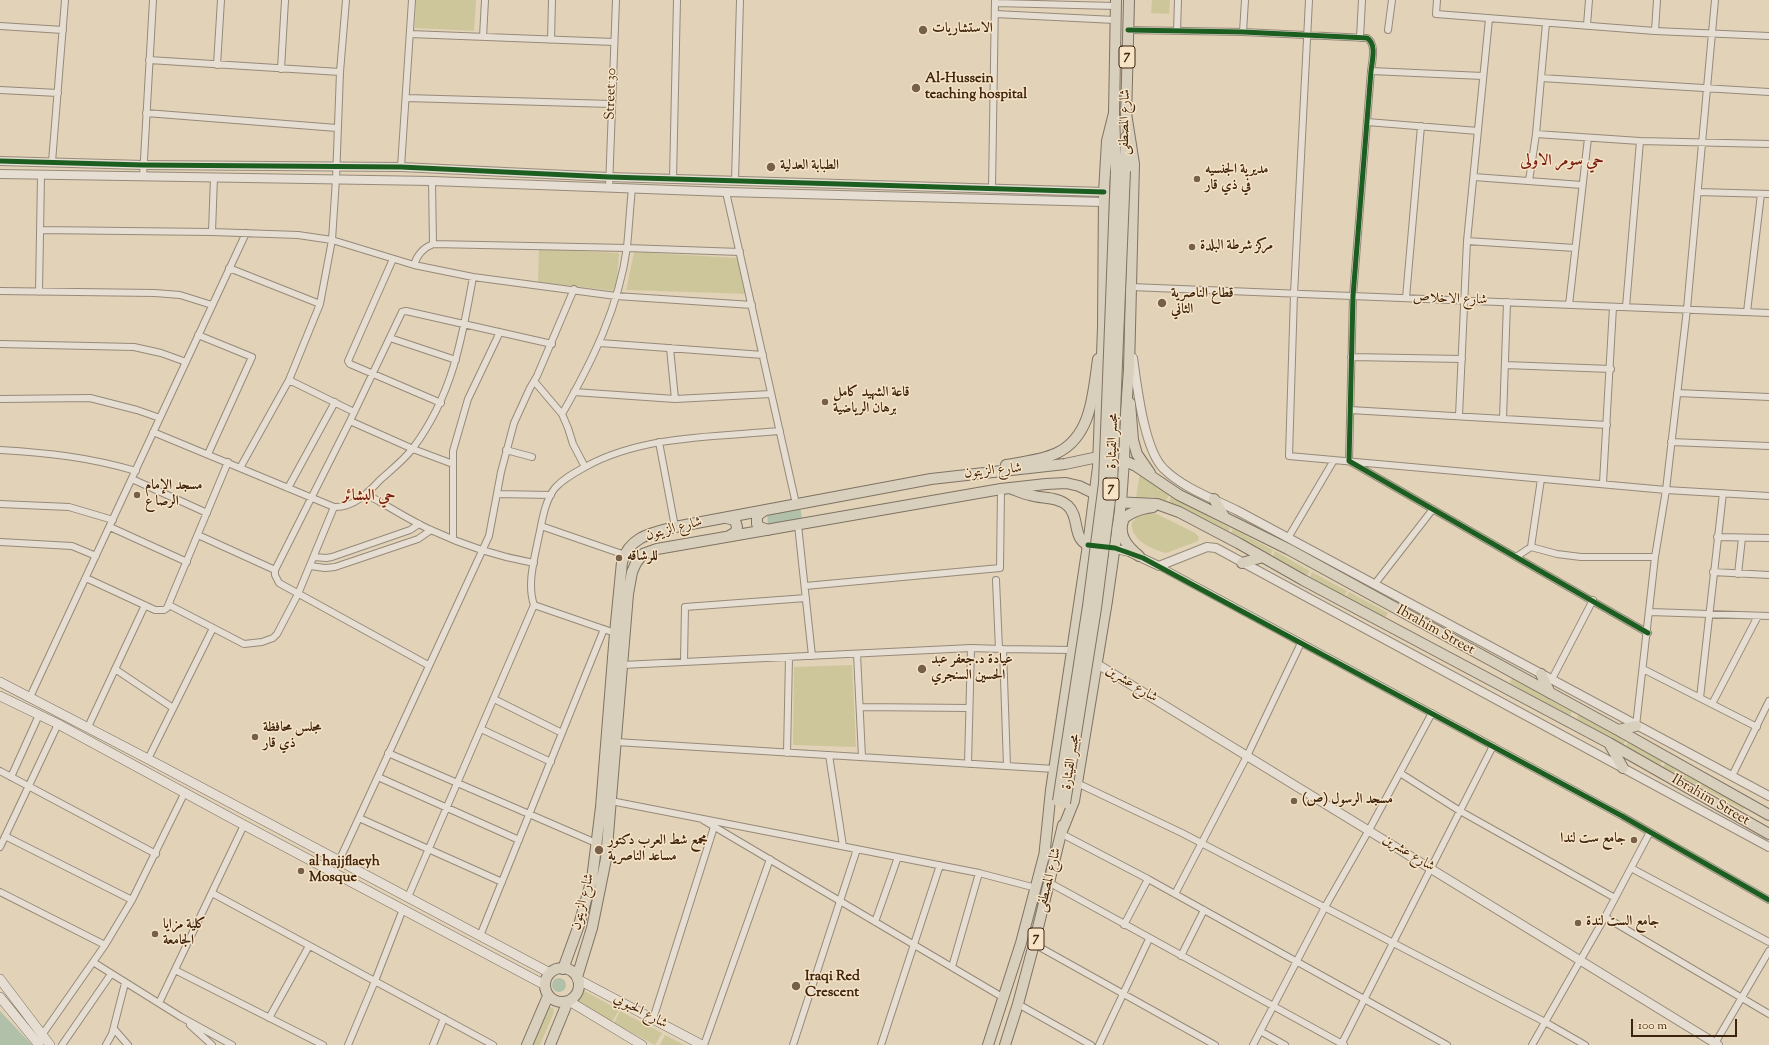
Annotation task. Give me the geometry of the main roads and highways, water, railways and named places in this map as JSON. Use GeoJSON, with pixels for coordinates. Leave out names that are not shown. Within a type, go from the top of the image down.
{"type":"FeatureCollection","features":[{"type":"Feature","properties":{"kind":"main road","name":"شارع المصطفى"},"geometry":{"type":"LineString","coordinates":[[1121,171],[1126,113],[1129,0]]}},
{"type":"Feature","properties":{"kind":"main road","name":"شارع المصطفى"},"geometry":{"type":"LineString","coordinates":[[1116,3],[1114,112],[1121,171]]}},
{"type":"Feature","properties":{"kind":"main road"},"geometry":{"type":"LineString","coordinates":[[1044,858],[1048,810],[1088,545],[1098,457],[1103,327],[1104,196],[1107,146],[1114,112]]}},
{"type":"Feature","properties":{"kind":"main road"},"geometry":{"type":"LineString","coordinates":[[1062,833],[1074,801],[1097,664],[1115,548],[1124,460],[1130,338],[1134,164],[1126,113]]}},
{"type":"Feature","properties":{"kind":"main road","name":"مجسر القيثارة"},"geometry":{"type":"LineString","coordinates":[[1061,802],[1104,483],[1121,171]]}},
{"type":"Feature","properties":{"kind":"main road"},"geometry":{"type":"LineString","coordinates":[[931,479],[1035,460],[1056,453],[1072,444],[1084,426],[1092,402],[1103,327]]}},
{"type":"Feature","properties":{"kind":"main road"},"geometry":{"type":"LineString","coordinates":[[1128,386],[1137,454],[1152,476]]}},
{"type":"Feature","properties":{"kind":"main road"},"geometry":{"type":"LineString","coordinates":[[1100,410],[1104,418],[1112,420],[1121,418],[1126,411]]}},
{"type":"Feature","properties":{"kind":"main road","name":"شارع الزيتون"},"geometry":{"type":"LineString","coordinates":[[563,969],[586,902],[592,879],[607,742],[615,633],[624,555],[634,542],[644,536],[675,527],[931,479],[1065,464],[1098,457]]}},
{"type":"Feature","properties":{"kind":"main road","name":"Ibrahim Street"},"geometry":{"type":"LineString","coordinates":[[1098,457],[1109,457],[1124,460],[1152,476],[1179,495],[1288,550],[1618,730],[1769,815]]}},
{"type":"Feature","properties":{"kind":"main road","name":"شارع الزيتون"},"geometry":{"type":"LineString","coordinates":[[577,978],[601,888],[611,801],[628,594],[632,572],[643,554],[657,549],[729,536],[1005,489],[1066,483],[1079,486],[1094,494]]}},
{"type":"Feature","properties":{"kind":"main road"},"geometry":{"type":"LineString","coordinates":[[1005,489],[1031,496],[1055,499],[1064,502],[1073,513],[1079,538],[1088,545]]}},
{"type":"Feature","properties":{"kind":"main road","name":"Ibrahim Street"},"geometry":{"type":"LineString","coordinates":[[1094,494],[1112,502],[1141,502],[1161,506],[1179,512],[1609,743],[1769,834]]}},
{"type":"Feature","properties":{"kind":"main road"},"geometry":{"type":"LineString","coordinates":[[1214,498],[1225,518]]}},
{"type":"Feature","properties":{"kind":"main road"},"geometry":{"type":"LineString","coordinates":[[1117,528],[1126,516],[1141,509],[1161,506]]}},
{"type":"Feature","properties":{"kind":"main road"},"geometry":{"type":"LineString","coordinates":[[765,510],[757,516],[756,521],[760,527],[768,530]]}},
{"type":"Feature","properties":{"kind":"main road"},"geometry":{"type":"LineString","coordinates":[[1126,516],[1122,525],[1122,536],[1130,549],[1139,556]]}},
{"type":"Feature","properties":{"kind":"main road"},"geometry":{"type":"LineString","coordinates":[[726,518],[735,520],[737,524],[736,532],[729,536]]}},
{"type":"Feature","properties":{"kind":"main road"},"geometry":{"type":"LineString","coordinates":[[1242,562],[1263,557]]}},
{"type":"Feature","properties":{"kind":"main road"},"geometry":{"type":"LineString","coordinates":[[1442,654],[1450,639]]}},
{"type":"Feature","properties":{"kind":"main road"},"geometry":{"type":"LineString","coordinates":[[1541,674],[1550,693]]}},
{"type":"Feature","properties":{"kind":"main road"},"geometry":{"type":"LineString","coordinates":[[0,682],[88,726],[550,973]]}},
{"type":"Feature","properties":{"kind":"main road"},"geometry":{"type":"LineString","coordinates":[[0,696],[58,724],[545,985]]}},
{"type":"Feature","properties":{"kind":"main road"},"geometry":{"type":"LineString","coordinates":[[1618,730],[1636,726]]}},
{"type":"Feature","properties":{"kind":"main road"},"geometry":{"type":"LineString","coordinates":[[109,752],[115,741]]}},
{"type":"Feature","properties":{"kind":"main road"},"geometry":{"type":"LineString","coordinates":[[1609,743],[1623,768]]}},
{"type":"Feature","properties":{"kind":"main road","name":"7"},"geometry":{"type":"LineString","coordinates":[[1061,802],[1062,833]]}},
{"type":"Feature","properties":{"kind":"main road","name":"7"},"geometry":{"type":"LineString","coordinates":[[1044,858],[1061,802]]}},
{"type":"Feature","properties":{"kind":"main road","name":"شارع المصطفى"},"geometry":{"type":"LineString","coordinates":[[1005,1045],[1018,1004],[1062,833]]}},
{"type":"Feature","properties":{"kind":"main road","name":"شارع المصطفى"},"geometry":{"type":"LineString","coordinates":[[988,1045],[1004,998],[1044,858]]}},
{"type":"Feature","properties":{"kind":"main road"},"geometry":{"type":"LineString","coordinates":[[358,885],[365,874]]}},
{"type":"Feature","properties":{"kind":"main road"},"geometry":{"type":"LineString","coordinates":[[527,1045],[548,996],[545,985],[550,973],[558,969],[568,970],[577,978],[579,984],[576,994],[569,1001],[550,1045]]}},
{"type":"Feature","properties":{"kind":"main road","name":"شارع الحبوبي"},"geometry":{"type":"LineString","coordinates":[[577,978],[703,1045]]}},
{"type":"Feature","properties":{"kind":"main road"},"geometry":{"type":"LineString","coordinates":[[0,979],[50,1045]]}},
{"type":"Feature","properties":{"kind":"main road"},"geometry":{"type":"LineString","coordinates":[[548,996],[557,1002],[569,1001],[642,1045]]}},
{"type":"Feature","properties":{"kind":"main road"},"geometry":{"type":"LineString","coordinates":[[0,997],[39,1045]]}},
{"type":"Feature","properties":{"kind":"place","name":"الاستشاريات"},"geometry":{"type":"Point","coordinates":[923,30]}},
{"type":"Feature","properties":{"kind":"place","name":"Al-Hussein teaching hospital"},"geometry":{"type":"Point","coordinates":[916,88]}},
{"type":"Feature","properties":{"kind":"place","name":"الطبابة العدلية"},"geometry":{"type":"Point","coordinates":[771,167]}},
{"type":"Feature","properties":{"kind":"place","name":"مديرية الجنسيه في ذي قار"},"geometry":{"type":"Point","coordinates":[1197,179]}},
{"type":"Feature","properties":{"kind":"place","name":"مركز شرطة البلدة"},"geometry":{"type":"Point","coordinates":[1192,247]}},
{"type":"Feature","properties":{"kind":"place","name":"قطاع الناصرية الثاني"},"geometry":{"type":"Point","coordinates":[1162,303]}},
{"type":"Feature","properties":{"kind":"place","name":"قاعة الشهيد كامل برهان الرياضية"},"geometry":{"type":"Point","coordinates":[825,402]}},
{"type":"Feature","properties":{"kind":"place","name":"مسجد الإمام الرصا ع"},"geometry":{"type":"Point","coordinates":[137,495]}},
{"type":"Feature","properties":{"kind":"place","name":"للرشاقه"},"geometry":{"type":"Point","coordinates":[619,558]}},
{"type":"Feature","properties":{"kind":"place","name":"عيادة د.جعفر عبد الحسين السنجري"},"geometry":{"type":"Point","coordinates":[922,669]}},
{"type":"Feature","properties":{"kind":"place","name":"مجلس محافظة ذي قار"},"geometry":{"type":"Point","coordinates":[255,737]}},
{"type":"Feature","properties":{"kind":"place","name":"مسجد الرسول (ص)"},"geometry":{"type":"Point","coordinates":[1294,801]}},
{"type":"Feature","properties":{"kind":"place","name":"جامع ست لندا"},"geometry":{"type":"Point","coordinates":[1634,840]}},
{"type":"Feature","properties":{"kind":"place","name":"مجمع شط العرب دكتور مساعد الناصرية"},"geometry":{"type":"Point","coordinates":[599,850]}},
{"type":"Feature","properties":{"kind":"place","name":"al hajjflaeyh Mosque"},"geometry":{"type":"Point","coordinates":[301,871]}},
{"type":"Feature","properties":{"kind":"place","name":"جامع الست لندة"},"geometry":{"type":"Point","coordinates":[1578,923]}},
{"type":"Feature","properties":{"kind":"place","name":"كلية مزايا الجامعة"},"geometry":{"type":"Point","coordinates":[155,934]}},
{"type":"Feature","properties":{"kind":"place","name":"Iraqi Red Crescent"},"geometry":{"type":"Point","coordinates":[796,986]}},
{"type":"Feature","properties":{"kind":"district","name":"حي سومر الاولى"},"geometry":{"type":"Point","coordinates":[1562,162]}},
{"type":"Feature","properties":{"kind":"district","name":"حي البشائر"},"geometry":{"type":"Point","coordinates":[369,497]}}]}
